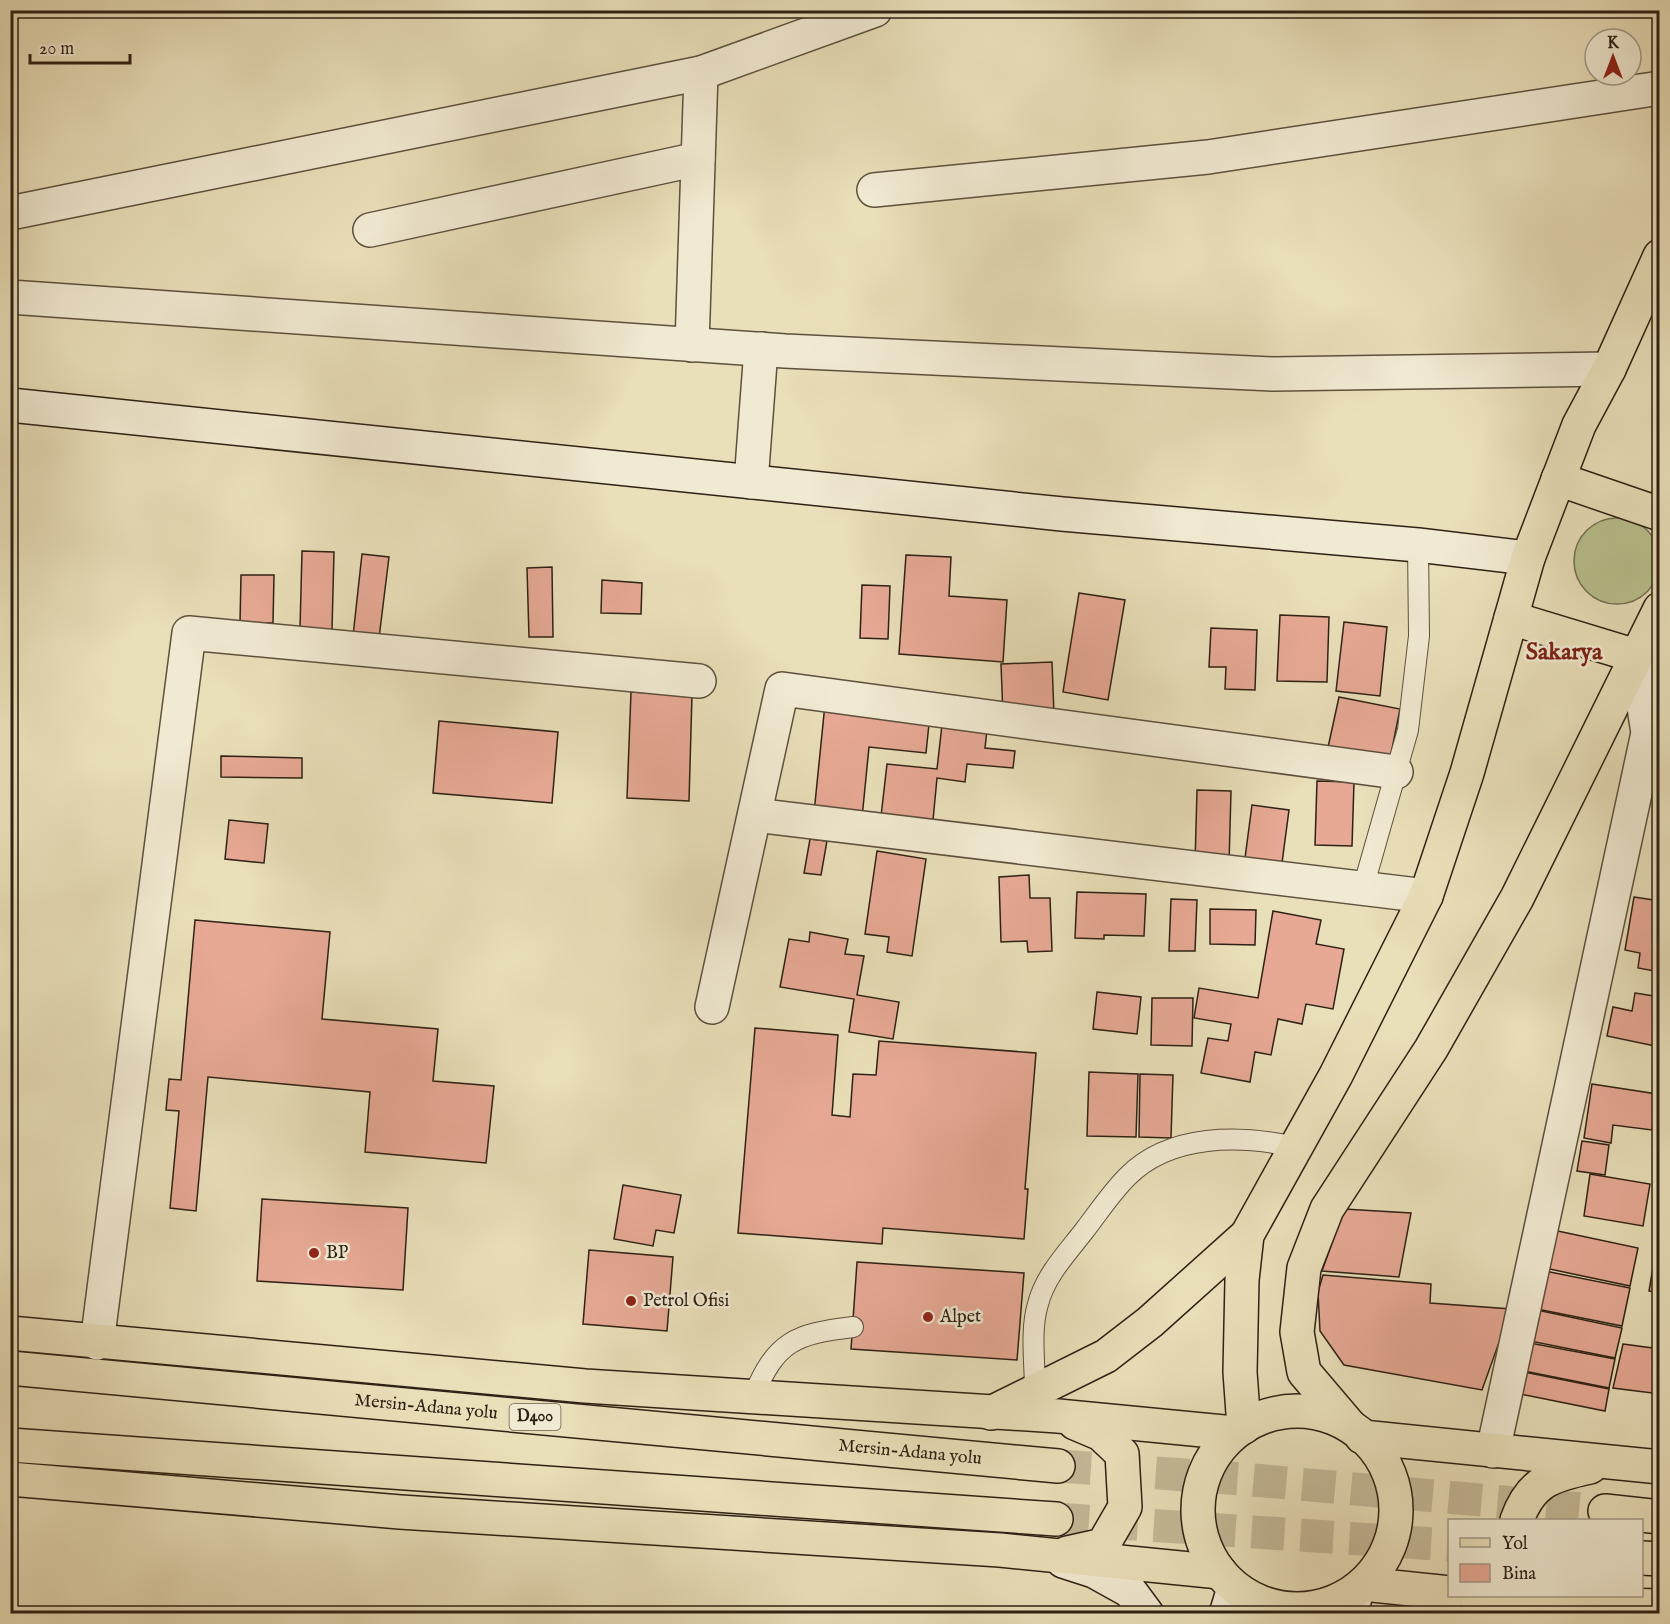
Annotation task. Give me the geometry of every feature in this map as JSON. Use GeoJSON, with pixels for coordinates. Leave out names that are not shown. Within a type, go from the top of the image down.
{"type":"FeatureCollection","features":[{"type":"Feature","properties":{"kind":"main road"},"geometry":{"type":"LineString","coordinates":[[991,1413],[1106,1356],[1150,1322],[1247,1235],[1336,1075],[1425,896],[1467,773],[1528,558],[1579,425],[1609,369],[1659,256]]}},
{"type":"Feature","properties":{"kind":"main road"},"geometry":{"type":"LineString","coordinates":[[1558,479],[1659,514]]}},
{"type":"Feature","properties":{"kind":"main road"},"geometry":{"type":"LineString","coordinates":[[1357,1596],[1378,1568],[1393,1538],[1397,1506],[1390,1474],[1374,1446],[1355,1431],[1304,1372],[1297,1332],[1304,1268],[1328,1209],[1431,1049],[1517,898],[1648,656],[1659,609]]}},
{"type":"Feature","properties":{"kind":"main road"},"geometry":{"type":"LineString","coordinates":[[1510,618],[1648,656]]}},
{"type":"Feature","properties":{"kind":"main road"},"geometry":{"type":"LineString","coordinates":[[1239,1430],[1242,1280],[1247,1235]]}},
{"type":"Feature","properties":{"kind":"main road"},"geometry":{"type":"LineString","coordinates":[[10,1333],[585,1386],[1058,1416],[1239,1430]]}},
{"type":"Feature","properties":{"kind":"main road","name":"Mersin-Adana yolu"},"geometry":{"type":"LineString","coordinates":[[10,1368],[1058,1466]]}},
{"type":"Feature","properties":{"kind":"main road"},"geometry":{"type":"LineString","coordinates":[[1227,1591],[1201,1540],[1197,1510],[1202,1482],[1214,1455],[1239,1430],[1260,1418],[1290,1411],[1320,1413],[1355,1431],[1493,1451],[1659,1467]]}},
{"type":"Feature","properties":{"kind":"main road"},"geometry":{"type":"LineString","coordinates":[[1050,1557],[1103,1545],[1125,1507],[1122,1454],[1101,1434],[1058,1416]]}},
{"type":"Feature","properties":{"kind":"main road"},"geometry":{"type":"LineString","coordinates":[[10,1445],[1056,1520]]}},
{"type":"Feature","properties":{"kind":"main road"},"geometry":{"type":"LineString","coordinates":[[1518,1519],[1532,1490],[1554,1475],[1612,1462]]}},
{"type":"Feature","properties":{"kind":"main road"},"geometry":{"type":"LineString","coordinates":[[10,1479],[400,1512],[1000,1550],[1050,1557],[1227,1591],[1262,1604],[1294,1610],[1327,1605],[1357,1596],[1448,1593]]}},
{"type":"Feature","properties":{"kind":"main road"},"geometry":{"type":"LineString","coordinates":[[1605,1511],[1659,1517]]}},
{"type":"Feature","properties":{"kind":"main road"},"geometry":{"type":"LineString","coordinates":[[1643,1558],[1659,1560]]}},
{"type":"Feature","properties":{"kind":"main road"},"geometry":{"type":"LineString","coordinates":[[1479,1597],[1527,1608],[1598,1599],[1659,1606]]}},
{"type":"Feature","properties":{"kind":"street"},"geometry":{"type":"LineString","coordinates":[[10,213],[701,73],[875,10]]}},
{"type":"Feature","properties":{"kind":"street"},"geometry":{"type":"LineString","coordinates":[[692,345],[701,73]]}},
{"type":"Feature","properties":{"kind":"street"},"geometry":{"type":"LineString","coordinates":[[874,190],[1208,157],[1659,88]]}},
{"type":"Feature","properties":{"kind":"street"},"geometry":{"type":"LineString","coordinates":[[370,230],[698,159]]}},
{"type":"Feature","properties":{"kind":"street"},"geometry":{"type":"LineString","coordinates":[[10,297],[692,345],[1273,374],[1609,369]]}},
{"type":"Feature","properties":{"kind":"street"},"geometry":{"type":"LineString","coordinates":[[751,482],[761,349]]}},
{"type":"Feature","properties":{"kind":"street"},"geometry":{"type":"LineString","coordinates":[[10,405],[1062,514],[1418,545],[1528,558]]}},
{"type":"Feature","properties":{"kind":"street"},"geometry":{"type":"LineString","coordinates":[[97,1342],[189,633],[699,681]]}},
{"type":"Feature","properties":{"kind":"street"},"geometry":{"type":"LineString","coordinates":[[1493,1451],[1647,733],[1648,656]]}},
{"type":"Feature","properties":{"kind":"street"},"geometry":{"type":"LineString","coordinates":[[712,1007],[782,689],[1396,772]]}},
{"type":"Feature","properties":{"kind":"street"},"geometry":{"type":"LineString","coordinates":[[754,815],[1425,896]]}},
{"type":"Feature","properties":{"kind":"street"},"geometry":{"type":"LineString","coordinates":[[1050,1557],[1094,1571],[1130,1592],[1147,1614]]}},
{"type":"Feature","properties":{"kind":"lane"},"geometry":{"type":"LineString","coordinates":[[1363,888],[1408,730],[1415,684],[1420,590],[1418,545]]}},
{"type":"Feature","properties":{"kind":"lane"},"geometry":{"type":"LineString","coordinates":[[1035,1390],[1027,1336],[1037,1305],[1058,1264],[1127,1176],[1148,1161],[1180,1147],[1222,1140],[1270,1142],[1296,1147]]}},
{"type":"Feature","properties":{"kind":"lane"},"geometry":{"type":"LineString","coordinates":[[753,1397],[764,1372],[782,1349],[815,1331],[853,1328]]}},
{"type":"Feature","properties":{"kind":"green space"},"geometry":{"type":"Polygon","coordinates":[[[1609,518],[1625,518],[1648,530],[1657,544],[1660,561],[1657,578],[1648,592],[1625,604],[1609,604],[1593,597],[1581,585],[1574,569],[1574,553],[1581,537],[1593,525],[1609,518]]]}},
{"type":"Feature","properties":{"kind":"building"},"geometry":{"type":"Polygon","coordinates":[[[302,551],[334,552],[332,630],[300,629],[302,551]]]}},
{"type":"Feature","properties":{"kind":"building"},"geometry":{"type":"Polygon","coordinates":[[[362,554],[389,557],[379,638],[353,636],[362,554]]]}},
{"type":"Feature","properties":{"kind":"building"},"geometry":{"type":"Polygon","coordinates":[[[906,555],[951,557],[949,596],[1007,600],[1003,662],[899,654],[906,555]]]}},
{"type":"Feature","properties":{"kind":"building"},"geometry":{"type":"Polygon","coordinates":[[[552,567],[553,637],[529,637],[527,568],[552,567]]]}},
{"type":"Feature","properties":{"kind":"building"},"geometry":{"type":"Polygon","coordinates":[[[241,575],[274,575],[273,623],[240,623],[241,575]]]}},
{"type":"Feature","properties":{"kind":"building"},"geometry":{"type":"Polygon","coordinates":[[[602,580],[642,583],[641,614],[601,613],[602,580]]]}},
{"type":"Feature","properties":{"kind":"building"},"geometry":{"type":"Polygon","coordinates":[[[862,585],[890,586],[888,639],[860,638],[862,585]]]}},
{"type":"Feature","properties":{"kind":"building"},"geometry":{"type":"Polygon","coordinates":[[[1079,593],[1125,600],[1108,700],[1063,692],[1079,593]]]}},
{"type":"Feature","properties":{"kind":"building"},"geometry":{"type":"Polygon","coordinates":[[[1280,615],[1329,617],[1327,682],[1277,681],[1280,615]]]}},
{"type":"Feature","properties":{"kind":"building"},"geometry":{"type":"Polygon","coordinates":[[[1344,622],[1387,627],[1380,696],[1336,691],[1344,622]]]}},
{"type":"Feature","properties":{"kind":"building"},"geometry":{"type":"Polygon","coordinates":[[[1211,628],[1257,630],[1255,690],[1225,689],[1226,667],[1209,667],[1211,628]]]}},
{"type":"Feature","properties":{"kind":"building"},"geometry":{"type":"Polygon","coordinates":[[[1052,662],[1054,715],[1003,716],[1001,664],[1052,662]]]}},
{"type":"Feature","properties":{"kind":"building"},"geometry":{"type":"Polygon","coordinates":[[[631,692],[692,695],[689,801],[627,798],[631,692]]]}},
{"type":"Feature","properties":{"kind":"building"},"geometry":{"type":"Polygon","coordinates":[[[1339,697],[1400,709],[1389,764],[1327,752],[1339,697]]]}},
{"type":"Feature","properties":{"kind":"building"},"geometry":{"type":"Polygon","coordinates":[[[825,704],[930,714],[926,753],[869,747],[862,818],[814,813],[825,704]]]}},
{"type":"Feature","properties":{"kind":"building"},"geometry":{"type":"Polygon","coordinates":[[[439,721],[558,732],[552,803],[433,793],[439,721]]]}},
{"type":"Feature","properties":{"kind":"building"},"geometry":{"type":"Polygon","coordinates":[[[942,725],[987,730],[985,748],[1015,751],[1013,768],[967,764],[965,782],[937,778],[932,831],[880,825],[887,764],[937,769],[942,725]]]}},
{"type":"Feature","properties":{"kind":"building"},"geometry":{"type":"Polygon","coordinates":[[[221,756],[302,758],[302,778],[221,777],[221,756]]]}},
{"type":"Feature","properties":{"kind":"building"},"geometry":{"type":"Polygon","coordinates":[[[1317,781],[1354,782],[1352,846],[1315,845],[1317,781]]]}},
{"type":"Feature","properties":{"kind":"building"},"geometry":{"type":"Polygon","coordinates":[[[1197,790],[1231,791],[1229,864],[1195,864],[1197,790]]]}},
{"type":"Feature","properties":{"kind":"building"},"geometry":{"type":"Polygon","coordinates":[[[1252,805],[1289,810],[1282,863],[1245,858],[1252,805]]]}},
{"type":"Feature","properties":{"kind":"building"},"geometry":{"type":"Polygon","coordinates":[[[229,820],[268,824],[264,863],[225,859],[229,820]]]}},
{"type":"Feature","properties":{"kind":"building"},"geometry":{"type":"Polygon","coordinates":[[[810,839],[827,841],[821,875],[804,873],[810,839]]]}},
{"type":"Feature","properties":{"kind":"building"},"geometry":{"type":"Polygon","coordinates":[[[877,851],[926,859],[912,956],[887,952],[889,937],[865,934],[877,851]]]}},
{"type":"Feature","properties":{"kind":"building"},"geometry":{"type":"Polygon","coordinates":[[[1029,875],[1030,898],[1050,898],[1052,951],[1028,952],[1027,941],[1001,942],[999,877],[1029,875]]]}},
{"type":"Feature","properties":{"kind":"building"},"geometry":{"type":"Polygon","coordinates":[[[1077,892],[1146,894],[1144,936],[1104,935],[1104,939],[1075,938],[1077,892]]]}},
{"type":"Feature","properties":{"kind":"building"},"geometry":{"type":"Polygon","coordinates":[[[1634,897],[1660,901],[1660,972],[1638,968],[1640,953],[1625,950],[1634,897]]]}},
{"type":"Feature","properties":{"kind":"building"},"geometry":{"type":"Polygon","coordinates":[[[1171,899],[1197,900],[1195,951],[1169,951],[1171,899]]]}},
{"type":"Feature","properties":{"kind":"building"},"geometry":{"type":"Polygon","coordinates":[[[1210,909],[1256,910],[1255,945],[1210,944],[1210,909]]]}},
{"type":"Feature","properties":{"kind":"building"},"geometry":{"type":"Polygon","coordinates":[[[1273,911],[1321,920],[1316,944],[1344,949],[1333,1009],[1306,1004],[1302,1024],[1278,1019],[1271,1055],[1255,1052],[1250,1082],[1201,1073],[1208,1038],[1228,1041],[1231,1024],[1194,1018],[1199,988],[1258,998],[1273,911]]]}},
{"type":"Feature","properties":{"kind":"building"},"geometry":{"type":"Polygon","coordinates":[[[195,920],[330,932],[322,1019],[438,1029],[433,1081],[494,1086],[486,1163],[365,1152],[370,1092],[208,1077],[196,1211],[170,1208],[179,1111],[166,1110],[169,1079],[181,1080],[195,920]]]}},
{"type":"Feature","properties":{"kind":"building"},"geometry":{"type":"Polygon","coordinates":[[[810,932],[848,939],[845,954],[864,956],[857,995],[899,1002],[893,1039],[849,1032],[854,999],[780,987],[789,939],[809,942],[810,932]]]}},
{"type":"Feature","properties":{"kind":"building"},"geometry":{"type":"Polygon","coordinates":[[[1097,992],[1141,997],[1137,1034],[1093,1029],[1097,992]]]}},
{"type":"Feature","properties":{"kind":"building"},"geometry":{"type":"Polygon","coordinates":[[[1635,993],[1660,997],[1660,1047],[1607,1036],[1613,1007],[1632,1011],[1635,993]]]}},
{"type":"Feature","properties":{"kind":"building"},"geometry":{"type":"Polygon","coordinates":[[[1152,998],[1193,998],[1192,1046],[1151,1045],[1152,998]]]}},
{"type":"Feature","properties":{"kind":"building"},"geometry":{"type":"Polygon","coordinates":[[[755,1028],[838,1035],[832,1115],[850,1117],[853,1074],[876,1075],[879,1041],[1036,1053],[1025,1189],[1028,1189],[1024,1239],[883,1228],[882,1244],[738,1233],[755,1028]]]}},
{"type":"Feature","properties":{"kind":"building"},"geometry":{"type":"Polygon","coordinates":[[[1089,1072],[1138,1074],[1136,1137],[1087,1136],[1089,1072]]]}},
{"type":"Feature","properties":{"kind":"building"},"geometry":{"type":"Polygon","coordinates":[[[1140,1074],[1173,1075],[1171,1138],[1139,1137],[1140,1074]]]}},
{"type":"Feature","properties":{"kind":"building"},"geometry":{"type":"Polygon","coordinates":[[[1592,1084],[1657,1094],[1652,1130],[1613,1125],[1611,1143],[1584,1138],[1592,1084]]]}},
{"type":"Feature","properties":{"kind":"building"},"geometry":{"type":"Polygon","coordinates":[[[1582,1141],[1609,1145],[1605,1175],[1577,1171],[1582,1141]]]}},
{"type":"Feature","properties":{"kind":"building"},"geometry":{"type":"Polygon","coordinates":[[[1590,1174],[1650,1184],[1643,1226],[1584,1216],[1590,1174]]]}},
{"type":"Feature","properties":{"kind":"building"},"geometry":{"type":"Polygon","coordinates":[[[623,1185],[681,1195],[674,1233],[656,1230],[653,1246],[614,1239],[623,1185]]]}},
{"type":"Feature","properties":{"kind":"building"},"geometry":{"type":"Polygon","coordinates":[[[262,1199],[408,1208],[403,1290],[257,1281],[262,1199]]]}},
{"type":"Feature","properties":{"kind":"building"},"geometry":{"type":"Polygon","coordinates":[[[1344,1209],[1411,1213],[1399,1277],[1322,1271],[1344,1209]]]}},
{"type":"Feature","properties":{"kind":"building"},"geometry":{"type":"Polygon","coordinates":[[[1553,1230],[1638,1248],[1630,1286],[1545,1268],[1553,1230]]]}},
{"type":"Feature","properties":{"kind":"building"},"geometry":{"type":"Polygon","coordinates":[[[589,1250],[673,1257],[667,1331],[583,1324],[589,1250]]]}},
{"type":"Feature","properties":{"kind":"building"},"geometry":{"type":"Polygon","coordinates":[[[1656,1250],[1660,1251],[1660,1293],[1649,1291],[1656,1250]]]}},
{"type":"Feature","properties":{"kind":"building"},"geometry":{"type":"Polygon","coordinates":[[[857,1262],[1024,1273],[1017,1360],[851,1349],[857,1262]]]}},
{"type":"Feature","properties":{"kind":"building"},"geometry":{"type":"Polygon","coordinates":[[[1545,1271],[1630,1288],[1622,1326],[1537,1309],[1545,1271]]]}},
{"type":"Feature","properties":{"kind":"building"},"geometry":{"type":"Polygon","coordinates":[[[1323,1275],[1431,1284],[1430,1303],[1511,1309],[1482,1390],[1344,1365],[1320,1331],[1318,1292],[1323,1275]]]}},
{"type":"Feature","properties":{"kind":"building"},"geometry":{"type":"Polygon","coordinates":[[[1537,1310],[1622,1328],[1615,1358],[1530,1341],[1537,1310]]]}},
{"type":"Feature","properties":{"kind":"building"},"geometry":{"type":"Polygon","coordinates":[[[1530,1343],[1615,1359],[1609,1388],[1524,1371],[1530,1343]]]}},
{"type":"Feature","properties":{"kind":"building"},"geometry":{"type":"Polygon","coordinates":[[[1623,1344],[1660,1349],[1660,1394],[1613,1388],[1623,1344]]]}},
{"type":"Feature","properties":{"kind":"building"},"geometry":{"type":"Polygon","coordinates":[[[1524,1372],[1609,1389],[1605,1411],[1520,1394],[1524,1372]]]}},
{"type":"Feature","properties":{"kind":"tunnel"},"geometry":{"type":"LineString","coordinates":[[1058,1466],[1242,1479],[1605,1511]]}},
{"type":"Feature","properties":{"kind":"tunnel"},"geometry":{"type":"LineString","coordinates":[[1056,1519],[1448,1545]]}},
{"type":"Feature","properties":{"kind":"place","name":"BP"},"geometry":{"type":"Point","coordinates":[314,1253]}},
{"type":"Feature","properties":{"kind":"place","name":"Petrol Ofisi"},"geometry":{"type":"Point","coordinates":[631,1301]}},
{"type":"Feature","properties":{"kind":"place","name":"Alpet"},"geometry":{"type":"Point","coordinates":[928,1317]}},
{"type":"Feature","properties":{"kind":"district","name":"Sakarya"},"geometry":{"type":"Point","coordinates":[1564,652]}}]}
